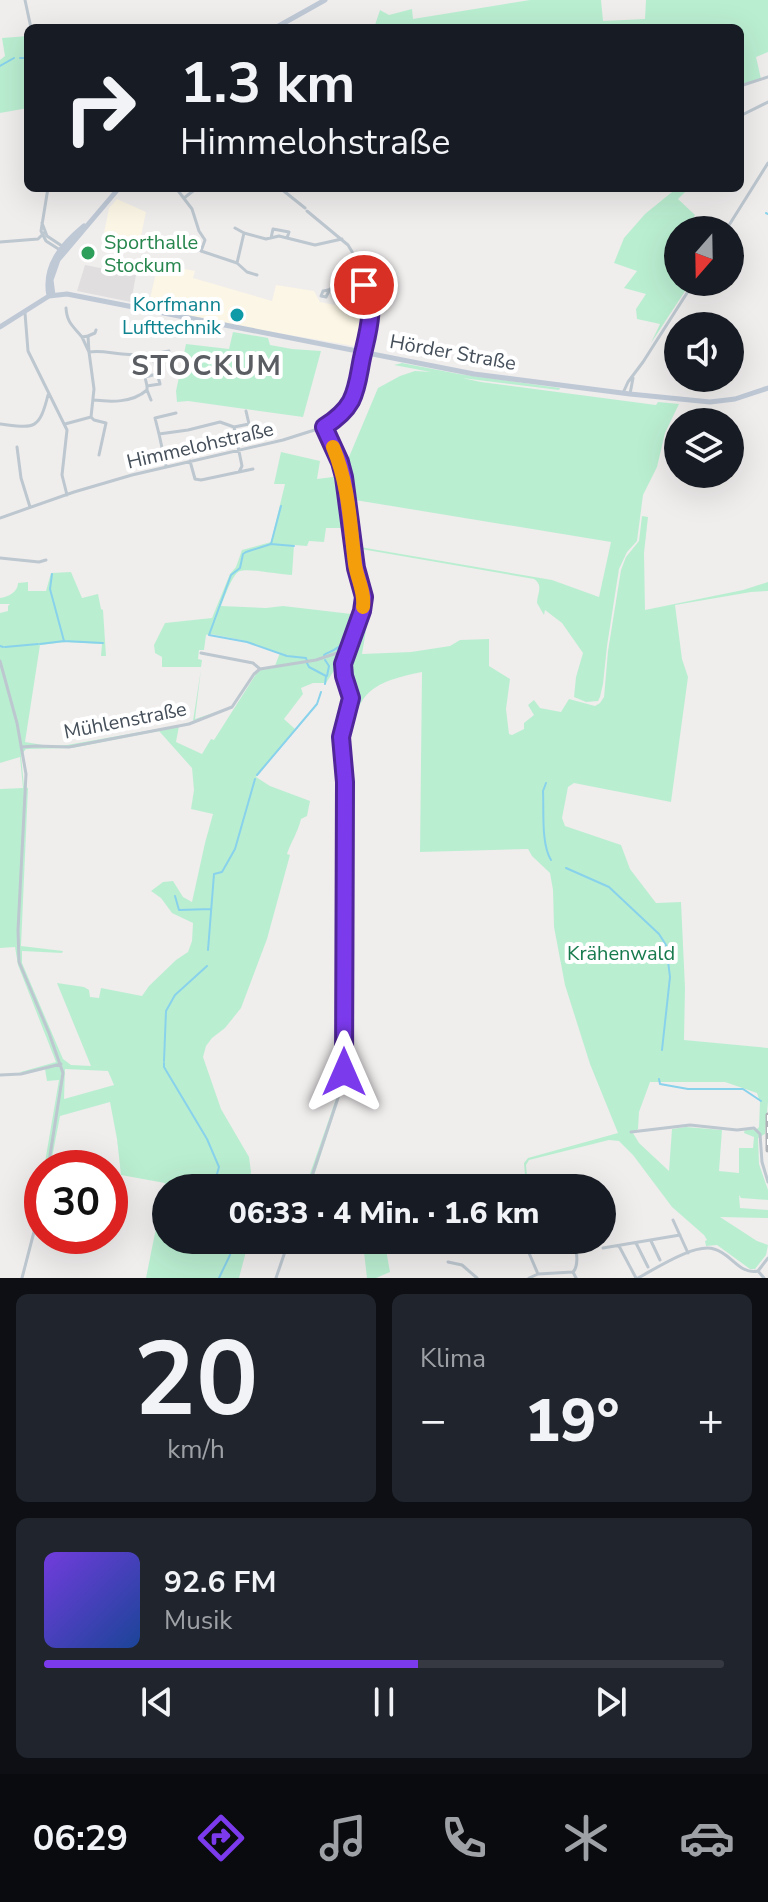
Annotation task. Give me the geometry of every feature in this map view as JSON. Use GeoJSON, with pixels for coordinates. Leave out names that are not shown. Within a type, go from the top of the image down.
{"type":"FeatureCollection","features":[{"type":"Feature","properties":{"kind":"main road"},"geometry":{"type":"LineString","coordinates":[[282,24],[325,0]]}},
{"type":"Feature","properties":{"kind":"main road"},"geometry":{"type":"LineString","coordinates":[[0,327],[51,295],[47,285],[49,272],[62,249],[116,192]]}},
{"type":"Feature","properties":{"kind":"main road","name":"Hörder Straße"},"geometry":{"type":"LineString","coordinates":[[51,295],[67,294],[459,372],[626,394],[724,401],[768,388]]}},
{"type":"Feature","properties":{"kind":"street"},"geometry":{"type":"LineString","coordinates":[[25,0],[30,24]]}},
{"type":"Feature","properties":{"kind":"street"},"geometry":{"type":"LineString","coordinates":[[744,85],[768,77]]}},
{"type":"Feature","properties":{"kind":"street"},"geometry":{"type":"LineString","coordinates":[[744,114],[768,102]]}},
{"type":"Feature","properties":{"kind":"street"},"geometry":{"type":"LineString","coordinates":[[735,216],[768,163]]}},
{"type":"Feature","properties":{"kind":"street"},"geometry":{"type":"LineString","coordinates":[[47,192],[41,231],[50,245],[62,249]]}},
{"type":"Feature","properties":{"kind":"street"},"geometry":{"type":"LineString","coordinates":[[179,192],[192,209],[205,240],[201,251],[237,263],[247,272],[257,275]]}},
{"type":"Feature","properties":{"kind":"street"},"geometry":{"type":"LineString","coordinates":[[184,198],[192,192]]}},
{"type":"Feature","properties":{"kind":"street","name":"Himmelohstraße"},"geometry":{"type":"LineString","coordinates":[[0,518],[166,467],[284,440],[324,427],[340,415],[352,399],[356,387],[371,316],[366,275],[354,252],[342,239],[285,192]]}},
{"type":"Feature","properties":{"kind":"street"},"geometry":{"type":"LineString","coordinates":[[235,228],[244,233],[271,238],[279,236],[315,245],[342,239]]}},
{"type":"Feature","properties":{"kind":"street"},"geometry":{"type":"LineString","coordinates":[[271,238],[273,229],[289,232],[287,238]]}},
{"type":"Feature","properties":{"kind":"street"},"geometry":{"type":"LineString","coordinates":[[279,236],[281,231]]}},
{"type":"Feature","properties":{"kind":"street"},"geometry":{"type":"LineString","coordinates":[[330,242],[331,231]]}},
{"type":"Feature","properties":{"kind":"street"},"geometry":{"type":"LineString","coordinates":[[237,263],[244,233]]}},
{"type":"Feature","properties":{"kind":"street"},"geometry":{"type":"LineString","coordinates":[[0,242],[17,242],[44,234]]}},
{"type":"Feature","properties":{"kind":"street"},"geometry":{"type":"LineString","coordinates":[[330,289],[365,285]]}},
{"type":"Feature","properties":{"kind":"street"},"geometry":{"type":"LineString","coordinates":[[626,394],[634,376],[685,296]]}},
{"type":"Feature","properties":{"kind":"street"},"geometry":{"type":"LineString","coordinates":[[66,308],[67,319],[82,337],[89,352]]}},
{"type":"Feature","properties":{"kind":"street"},"geometry":{"type":"LineString","coordinates":[[25,311],[28,351],[68,435],[62,475],[67,495]]}},
{"type":"Feature","properties":{"kind":"street"},"geometry":{"type":"LineString","coordinates":[[82,337],[96,330]]}},
{"type":"Feature","properties":{"kind":"street"},"geometry":{"type":"LineString","coordinates":[[88,336],[94,400],[91,417]]}},
{"type":"Feature","properties":{"kind":"street"},"geometry":{"type":"LineString","coordinates":[[89,352],[152,354],[169,351]]}},
{"type":"Feature","properties":{"kind":"street"},"geometry":{"type":"LineString","coordinates":[[94,400],[113,402],[141,395],[147,388],[160,384],[152,354]]}},
{"type":"Feature","properties":{"kind":"street"},"geometry":{"type":"LineString","coordinates":[[151,400],[145,377],[157,374]]}},
{"type":"Feature","properties":{"kind":"street"},"geometry":{"type":"LineString","coordinates":[[0,424],[35,425],[43,415],[48,394]]}},
{"type":"Feature","properties":{"kind":"street"},"geometry":{"type":"LineString","coordinates":[[246,411],[251,430]]}},
{"type":"Feature","properties":{"kind":"street"},"geometry":{"type":"LineString","coordinates":[[166,467],[155,418],[176,413]]}},
{"type":"Feature","properties":{"kind":"street"},"geometry":{"type":"LineString","coordinates":[[65,424],[91,417]]}},
{"type":"Feature","properties":{"kind":"street"},"geometry":{"type":"LineString","coordinates":[[91,417],[106,423],[99,455]]}},
{"type":"Feature","properties":{"kind":"street"},"geometry":{"type":"LineString","coordinates":[[159,434],[220,422],[234,427],[249,424]]}},
{"type":"Feature","properties":{"kind":"street"},"geometry":{"type":"LineString","coordinates":[[151,429],[157,427]]}},
{"type":"Feature","properties":{"kind":"street"},"geometry":{"type":"LineString","coordinates":[[234,427],[242,466],[239,472]]}},
{"type":"Feature","properties":{"kind":"street"},"geometry":{"type":"LineString","coordinates":[[313,1174],[344,1072],[345,782],[341,737],[351,700],[343,668],[364,597],[356,568],[344,477],[324,427]]}},
{"type":"Feature","properties":{"kind":"street"},"geometry":{"type":"LineString","coordinates":[[17,447],[21,478],[30,507]]}},
{"type":"Feature","properties":{"kind":"street"},"geometry":{"type":"LineString","coordinates":[[190,461],[195,479],[253,469]]}},
{"type":"Feature","properties":{"kind":"street"},"geometry":{"type":"LineString","coordinates":[[0,558],[46,560]]}},
{"type":"Feature","properties":{"kind":"street"},"geometry":{"type":"LineString","coordinates":[[201,653],[253,663],[260,669],[306,662],[349,649]]}},
{"type":"Feature","properties":{"kind":"street"},"geometry":{"type":"LineString","coordinates":[[0,661],[17,723],[26,786],[19,962],[61,1064],[63,1078],[51,1150]]}},
{"type":"Feature","properties":{"kind":"street","name":"Mühlenstraße"},"geometry":{"type":"LineString","coordinates":[[21,747],[69,747],[189,724],[232,707],[260,669]]}},
{"type":"Feature","properties":{"kind":"street"},"geometry":{"type":"LineString","coordinates":[[0,1075],[21,1074],[61,1064]]}},
{"type":"Feature","properties":{"kind":"street"},"geometry":{"type":"LineString","coordinates":[[631,1132],[690,1125],[737,1130],[753,1127],[760,1134],[760,1153],[768,1182]]}},
{"type":"Feature","properties":{"kind":"street"},"geometry":{"type":"LineString","coordinates":[[763,1158],[768,1154]]}},
{"type":"Feature","properties":{"kind":"street"},"geometry":{"type":"LineString","coordinates":[[673,1220],[688,1253]]}},
{"type":"Feature","properties":{"kind":"street"},"geometry":{"type":"LineString","coordinates":[[616,1246],[680,1235]]}},
{"type":"Feature","properties":{"kind":"street"},"geometry":{"type":"LineString","coordinates":[[651,1241],[661,1262]]}},
{"type":"Feature","properties":{"kind":"street"},"geometry":{"type":"LineString","coordinates":[[636,1243],[648,1267]]}},
{"type":"Feature","properties":{"kind":"street"},"geometry":{"type":"LineString","coordinates":[[619,1246],[637,1278],[661,1262],[705,1248],[715,1249],[751,1272],[758,1271],[768,1258]]}},
{"type":"Feature","properties":{"kind":"street"},"geometry":{"type":"LineString","coordinates":[[22,1278],[28,1254]]}},
{"type":"Feature","properties":{"kind":"street"},"geometry":{"type":"LineString","coordinates":[[276,1278],[284,1254]]}},
{"type":"Feature","properties":{"kind":"street"},"geometry":{"type":"LineString","coordinates":[[529,1254],[538,1274]]}},
{"type":"Feature","properties":{"kind":"street"},"geometry":{"type":"LineString","coordinates":[[573,1272],[576,1254]]}},
{"type":"Feature","properties":{"kind":"street"},"geometry":{"type":"LineString","coordinates":[[448,1262],[462,1265],[477,1278]]}},
{"type":"Feature","properties":{"kind":"street"},"geometry":{"type":"LineString","coordinates":[[758,1271],[764,1278]]}},
{"type":"Feature","properties":{"kind":"street"},"geometry":{"type":"LineString","coordinates":[[529,1278],[538,1274],[573,1272]]}},
{"type":"Feature","properties":{"kind":"street"},"geometry":{"type":"LineString","coordinates":[[573,1272],[576,1278]]}},
{"type":"Feature","properties":{"kind":"shaded area"},"geometry":{"type":"Polygon","coordinates":[[[117,199],[146,212],[138,250],[121,246],[120,252],[101,248],[109,208],[117,199]]]}},
{"type":"Feature","properties":{"kind":"shaded area"},"geometry":{"type":"Polygon","coordinates":[[[158,264],[195,271],[193,278],[272,301],[276,285],[314,291],[320,302],[373,315],[366,348],[148,307],[158,264]]]}},
{"type":"Feature","properties":{"kind":"shaded area"},"geometry":{"type":"Polygon","coordinates":[[[85,265],[136,275],[131,302],[77,291],[85,265]]]}},
{"type":"Feature","properties":{"kind":"green space"},"geometry":{"type":"Polygon","coordinates":[[[530,0],[601,0],[603,21],[645,19],[646,0],[768,0],[768,52],[756,57],[761,79],[744,84],[744,24],[375,24],[380,10],[389,15],[412,9],[413,19],[530,0]]]}},
{"type":"Feature","properties":{"kind":"green space"},"geometry":{"type":"Polygon","coordinates":[[[24,36],[24,109],[0,113],[0,60],[5,56],[2,38],[24,36]]]}},
{"type":"Feature","properties":{"kind":"green space"},"geometry":{"type":"Polygon","coordinates":[[[672,192],[685,192],[678,199],[694,216],[664,216],[664,296],[682,296],[671,312],[664,312],[664,323],[651,343],[660,324],[637,319],[636,309],[646,294],[624,288],[637,271],[614,263],[624,238],[645,214],[672,192]]]}},
{"type":"Feature","properties":{"kind":"green space"},"geometry":{"type":"Polygon","coordinates":[[[233,332],[268,338],[270,345],[321,351],[303,417],[177,402],[176,391],[186,344],[229,349],[233,332]]]}},
{"type":"Feature","properties":{"kind":"green space","name":"Krähenwald"},"geometry":{"type":"Polygon","coordinates":[[[402,363],[560,388],[462,378],[481,382],[656,405],[658,402],[679,404],[677,408],[664,408],[664,437],[657,467],[643,495],[637,541],[627,552],[619,569],[598,701],[586,702],[574,697],[583,653],[562,623],[545,610],[544,615],[537,603],[539,587],[534,579],[361,549],[360,567],[368,591],[369,613],[362,654],[411,652],[450,646],[460,640],[489,639],[489,666],[510,679],[506,709],[509,734],[512,735],[524,729],[524,723],[534,715],[528,705],[534,700],[540,708],[561,712],[569,699],[595,706],[604,697],[621,570],[626,557],[639,541],[642,516],[648,517],[644,553],[645,610],[768,582],[768,591],[675,605],[682,659],[688,677],[671,802],[574,783],[568,787],[562,818],[565,826],[621,845],[630,869],[656,903],[681,902],[684,1040],[768,1048],[765,1134],[758,1138],[759,1164],[768,1190],[768,1200],[741,1198],[739,1195],[740,1208],[768,1210],[768,1218],[720,1217],[768,1245],[766,1255],[755,1269],[750,1269],[717,1245],[706,1246],[704,1235],[672,1207],[619,1141],[609,1140],[529,1160],[525,1174],[524,1163],[528,1158],[618,1133],[590,1064],[565,985],[554,927],[550,873],[528,849],[420,852],[422,672],[389,681],[368,694],[356,714],[348,748],[343,738],[353,700],[345,666],[349,654],[346,652],[326,683],[313,683],[301,688],[303,694],[284,719],[295,729],[256,777],[270,786],[310,801],[307,816],[301,819],[287,854],[290,855],[267,939],[241,1008],[212,1038],[203,1057],[221,1109],[249,1157],[251,1174],[152,1174],[152,1181],[128,1176],[128,1150],[118,1150],[110,1102],[60,1116],[53,1150],[47,1150],[59,1080],[47,1081],[45,1069],[17,1073],[56,1062],[18,965],[15,947],[0,948],[0,789],[23,788],[20,757],[0,763],[0,613],[8,611],[10,604],[0,604],[0,598],[12,594],[18,583],[28,582],[28,591],[46,591],[51,573],[71,572],[82,598],[98,594],[103,610],[106,656],[101,656],[102,644],[66,642],[40,645],[25,742],[67,745],[191,722],[179,726],[176,742],[202,754],[256,674],[274,668],[280,653],[211,634],[206,635],[204,650],[199,650],[201,667],[162,667],[162,657],[155,653],[154,645],[165,623],[212,618],[242,550],[271,542],[285,484],[274,484],[281,452],[320,461],[317,479],[341,476],[378,388],[415,371],[431,372],[394,365],[402,363]],[[355,500],[360,547],[552,580],[599,597],[611,542],[355,500]],[[326,528],[324,542],[309,541],[307,546],[294,545],[292,575],[240,571],[231,582],[221,606],[283,606],[360,615],[365,604],[365,592],[351,549],[348,528],[326,528]],[[159,731],[72,748],[26,749],[21,755],[24,787],[28,788],[21,946],[63,951],[22,951],[22,963],[63,1059],[71,1065],[91,1066],[57,983],[84,987],[89,990],[90,997],[99,998],[101,988],[142,996],[176,960],[188,952],[192,941],[193,923],[172,913],[161,898],[151,891],[163,882],[173,881],[183,897],[192,902],[213,814],[191,809],[194,790],[192,768],[159,731]],[[65,1069],[64,1099],[114,1085],[108,1071],[65,1069]],[[650,1082],[639,1112],[638,1129],[633,1133],[639,1143],[669,1171],[672,1129],[686,1127],[722,1130],[719,1171],[739,1173],[739,1148],[753,1148],[754,1137],[744,1133],[745,1129],[756,1130],[759,1127],[760,1102],[757,1093],[725,1082],[650,1082]]]}},
{"type":"Feature","properties":{"kind":"green space"},"geometry":{"type":"Polygon","coordinates":[[[201,669],[195,719],[228,708],[193,721],[201,669]]]}},
{"type":"Feature","properties":{"kind":"green space"},"geometry":{"type":"Polygon","coordinates":[[[348,748],[345,1080],[315,1174],[310,1174],[336,1099],[342,1069],[343,854],[346,854],[348,748]]]}},
{"type":"Feature","properties":{"kind":"green space"},"geometry":{"type":"Polygon","coordinates":[[[152,1248],[152,1254],[245,1254],[239,1278],[146,1278],[152,1248]]]}},
{"type":"Feature","properties":{"kind":"green space"},"geometry":{"type":"Polygon","coordinates":[[[364,1254],[387,1254],[390,1272],[367,1278],[364,1254]]]}},
{"type":"Feature","properties":{"kind":"waterway"},"geometry":{"type":"LineString","coordinates":[[0,66],[14,58]]}},
{"type":"Feature","properties":{"kind":"waterway"},"geometry":{"type":"LineString","coordinates":[[271,544],[281,506]]}},
{"type":"Feature","properties":{"kind":"waterway"},"geometry":{"type":"LineString","coordinates":[[294,546],[271,544],[243,554],[240,568],[231,575],[209,635],[247,642],[287,656],[306,658],[307,661]]}},
{"type":"Feature","properties":{"kind":"waterway"},"geometry":{"type":"LineString","coordinates":[[52,574],[50,589],[64,641]]}},
{"type":"Feature","properties":{"kind":"waterway"},"geometry":{"type":"LineString","coordinates":[[324,655],[339,647],[349,635],[360,593]]}},
{"type":"Feature","properties":{"kind":"waterway"},"geometry":{"type":"LineString","coordinates":[[40,644],[64,641],[103,643]]}},
{"type":"Feature","properties":{"kind":"waterway"},"geometry":{"type":"LineString","coordinates":[[5,647],[38,644]]}},
{"type":"Feature","properties":{"kind":"waterway"},"geometry":{"type":"LineString","coordinates":[[325,660],[329,666],[327,676]]}},
{"type":"Feature","properties":{"kind":"waterway"},"geometry":{"type":"LineString","coordinates":[[307,663],[326,676],[325,684]]}},
{"type":"Feature","properties":{"kind":"waterway"},"geometry":{"type":"LineString","coordinates":[[257,775],[317,704],[321,692]]}},
{"type":"Feature","properties":{"kind":"waterway"},"geometry":{"type":"LineString","coordinates":[[208,950],[214,874],[222,872],[235,849],[255,779]]}},
{"type":"Feature","properties":{"kind":"waterway"},"geometry":{"type":"LineString","coordinates":[[546,783],[543,791],[544,827],[551,860]]}},
{"type":"Feature","properties":{"kind":"waterway"},"geometry":{"type":"LineString","coordinates":[[566,868],[609,887],[659,934],[666,945],[670,977],[662,1050]]}},
{"type":"Feature","properties":{"kind":"waterway"},"geometry":{"type":"LineString","coordinates":[[175,896],[179,910],[211,909]]}},
{"type":"Feature","properties":{"kind":"waterway"},"geometry":{"type":"LineString","coordinates":[[164,1061],[166,1011],[175,995],[207,966]]}},
{"type":"Feature","properties":{"kind":"waterway"},"geometry":{"type":"LineString","coordinates":[[164,1063],[207,1139],[219,1167],[217,1174]]}},
{"type":"Feature","properties":{"kind":"waterway"},"geometry":{"type":"LineString","coordinates":[[659,1079],[660,1084],[688,1089],[743,1089],[761,1101]]}},
{"type":"Feature","properties":{"kind":"waterway"},"geometry":{"type":"LineString","coordinates":[[219,1278],[230,1254]]}},
{"type":"Feature","properties":{"kind":"railway"},"geometry":{"type":"LineString","coordinates":[[768,1115],[768,1150]]}},
{"type":"Feature","properties":{"kind":"slow traffic"},"geometry":{"type":"LineString","coordinates":[[333,447],[347,491],[363,607]]}},
{"type":"Feature","properties":{"kind":"place","name":"Sporthalle Stockum"},"geometry":{"type":"Point","coordinates":[88,253]}},
{"type":"Feature","properties":{"kind":"place","name":"Korfmann Lufttechnik"},"geometry":{"type":"Point","coordinates":[237,315]}},
{"type":"Feature","properties":{"kind":"district","name":"STOCKUM"},"geometry":{"type":"Point","coordinates":[207,365]}},
{"type":"Feature","properties":{"kind":"route"},"geometry":{"type":"LineString","coordinates":[[344,1072],[345,782],[341,737],[351,698],[343,666],[364,597],[356,568],[344,477],[324,427],[344,411],[356,387],[371,316],[364,285]]}}]}
